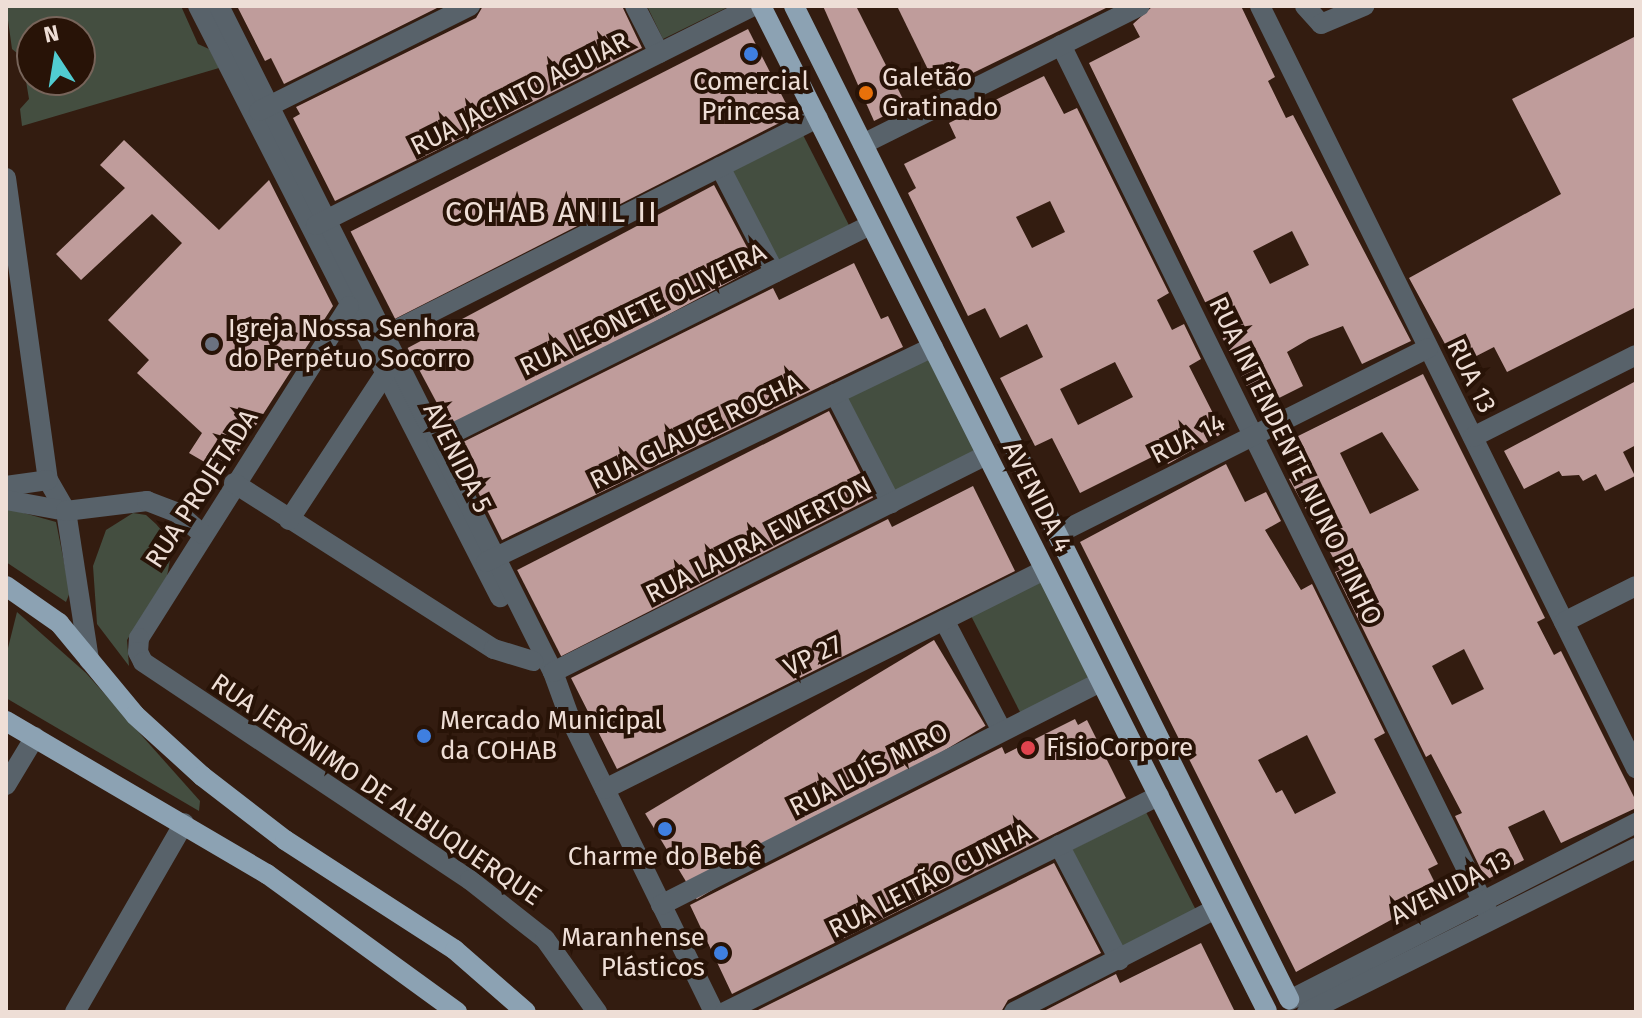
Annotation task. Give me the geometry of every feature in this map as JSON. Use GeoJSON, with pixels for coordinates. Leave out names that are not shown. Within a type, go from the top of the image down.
{"type":"FeatureCollection","features":[{"type":"Feature","properties":{"kind":"main road","name":"AVENIDA 4"},"geometry":{"type":"LineString","coordinates":[[761,6],[1267,1012]]}},
{"type":"Feature","properties":{"kind":"main road","name":"AVENIDA 4"},"geometry":{"type":"LineString","coordinates":[[794,6],[1293,1003]]}},
{"type":"Feature","properties":{"kind":"main road"},"geometry":{"type":"LineString","coordinates":[[786,55],[812,42]]}},
{"type":"Feature","properties":{"kind":"main road"},"geometry":{"type":"LineString","coordinates":[[899,280],[924,267]]}},
{"type":"Feature","properties":{"kind":"main road"},"geometry":{"type":"LineString","coordinates":[[1011,503],[1036,492]]}},
{"type":"Feature","properties":{"kind":"main road"},"geometry":{"type":"LineString","coordinates":[[6,586],[49,614],[135,715],[202,776],[285,840],[455,950],[526,1012]]}},
{"type":"Feature","properties":{"kind":"main road"},"geometry":{"type":"LineString","coordinates":[[6,721],[267,874],[457,1012]]}},
{"type":"Feature","properties":{"kind":"main road"},"geometry":{"type":"LineString","coordinates":[[1130,740],[1154,729]]}},
{"type":"Feature","properties":{"kind":"main road"},"geometry":{"type":"LineString","coordinates":[[1267,1012],[1275,1000],[1293,1003]]}},
{"type":"Feature","properties":{"kind":"street","name":"AVENIDA 5"},"geometry":{"type":"LineString","coordinates":[[198,6],[261,110]]}},
{"type":"Feature","properties":{"kind":"street","name":"AVENIDA 5"},"geometry":{"type":"LineString","coordinates":[[219,6],[261,110],[317,224],[489,560],[553,672],[569,716],[714,1012]]}},
{"type":"Feature","properties":{"kind":"street"},"geometry":{"type":"LineString","coordinates":[[261,110],[470,6]]}},
{"type":"Feature","properties":{"kind":"street"},"geometry":{"type":"LineString","coordinates":[[635,6],[659,53]]}},
{"type":"Feature","properties":{"kind":"street","name":"RUA JACINTO AGUIAR"},"geometry":{"type":"LineString","coordinates":[[317,224],[754,6]]}},
{"type":"Feature","properties":{"kind":"street"},"geometry":{"type":"LineString","coordinates":[[863,144],[1140,6]]}},
{"type":"Feature","properties":{"kind":"street","name":"RUA 13"},"geometry":{"type":"LineString","coordinates":[[1260,6],[1636,768]]}},
{"type":"Feature","properties":{"kind":"street"},"geometry":{"type":"LineString","coordinates":[[1305,6],[1321,24],[1364,6]]}},
{"type":"Feature","properties":{"kind":"street","name":"RUA INTENDENTE NUNO PINHO"},"geometry":{"type":"LineString","coordinates":[[1061,45],[1486,910]]}},
{"type":"Feature","properties":{"kind":"street"},"geometry":{"type":"LineString","coordinates":[[376,340],[818,118]]}},
{"type":"Feature","properties":{"kind":"street"},"geometry":{"type":"LineString","coordinates":[[720,167],[775,273]]}},
{"type":"Feature","properties":{"kind":"street"},"geometry":{"type":"LineString","coordinates":[[6,178],[48,480],[66,511],[89,660]]}},
{"type":"Feature","properties":{"kind":"street","name":"AVENIDA 5"},"geometry":{"type":"LineString","coordinates":[[317,224],[349,306],[376,340]]}},
{"type":"Feature","properties":{"kind":"street","name":"RUA LEONETE OLIVEIRA"},"geometry":{"type":"LineString","coordinates":[[437,441],[871,225]]}},
{"type":"Feature","properties":{"kind":"street","name":"RUA PROJETADA"},"geometry":{"type":"LineString","coordinates":[[143,662],[139,638],[234,483],[349,306]]}},
{"type":"Feature","properties":{"kind":"street","name":"RUA GLAUCE ROCHA"},"geometry":{"type":"LineString","coordinates":[[489,560],[933,347]]}},
{"type":"Feature","properties":{"kind":"street","name":"RUA 14"},"geometry":{"type":"LineString","coordinates":[[1057,534],[1428,348]]}},
{"type":"Feature","properties":{"kind":"street"},"geometry":{"type":"LineString","coordinates":[[1473,437],[1636,355]]}},
{"type":"Feature","properties":{"kind":"street","name":"AVENIDA 5"},"geometry":{"type":"LineString","coordinates":[[390,366],[437,441],[533,661],[569,716]]}},
{"type":"Feature","properties":{"kind":"street"},"geometry":{"type":"LineString","coordinates":[[289,520],[390,366]]}},
{"type":"Feature","properties":{"kind":"street"},"geometry":{"type":"LineString","coordinates":[[835,394],[891,503]]}},
{"type":"Feature","properties":{"kind":"street","name":"RUA LAURA EWERTON"},"geometry":{"type":"LineString","coordinates":[[553,672],[987,455]]}},
{"type":"Feature","properties":{"kind":"street"},"geometry":{"type":"LineString","coordinates":[[6,486],[48,480]]}},
{"type":"Feature","properties":{"kind":"street"},"geometry":{"type":"LineString","coordinates":[[234,483],[494,649],[533,661]]}},
{"type":"Feature","properties":{"kind":"street"},"geometry":{"type":"LineString","coordinates":[[6,500],[66,511],[147,501],[178,513],[202,534]]}},
{"type":"Feature","properties":{"kind":"street","name":"VP 27"},"geometry":{"type":"LineString","coordinates":[[605,789],[1045,570]]}},
{"type":"Feature","properties":{"kind":"street"},"geometry":{"type":"LineString","coordinates":[[1564,622],[1636,586]]}},
{"type":"Feature","properties":{"kind":"street"},"geometry":{"type":"LineString","coordinates":[[944,620],[1002,731]]}},
{"type":"Feature","properties":{"kind":"street","name":"RUA JERÔNIMO DE ALBUQUERQUE"},"geometry":{"type":"LineString","coordinates":[[143,662],[470,880],[545,939],[597,1012]]}},
{"type":"Feature","properties":{"kind":"street","name":"RUA LUÍS MIRO"},"geometry":{"type":"LineString","coordinates":[[661,905],[1101,682]]}},
{"type":"Feature","properties":{"kind":"street"},"geometry":{"type":"LineString","coordinates":[[6,785],[35,737]]}},
{"type":"Feature","properties":{"kind":"street","name":"RUA LEITÃO CUNHA"},"geometry":{"type":"LineString","coordinates":[[725,1012],[1159,796]]}},
{"type":"Feature","properties":{"kind":"street"},"geometry":{"type":"LineString","coordinates":[[75,1012],[184,823]]}},
{"type":"Feature","properties":{"kind":"street","name":"AVENIDA 13"},"geometry":{"type":"LineString","coordinates":[[1307,1012],[1636,823]]}},
{"type":"Feature","properties":{"kind":"street"},"geometry":{"type":"LineString","coordinates":[[1059,845],[1119,960]]}},
{"type":"Feature","properties":{"kind":"street","name":"AVENIDA 13"},"geometry":{"type":"LineString","coordinates":[[1293,1003],[1486,910],[1636,848]]}},
{"type":"Feature","properties":{"kind":"street"},"geometry":{"type":"LineString","coordinates":[[1014,1012],[1215,909]]}},
{"type":"Feature","properties":{"kind":"green space"},"geometry":{"type":"Polygon","coordinates":[[[6,6],[181,6],[198,44],[209,49],[219,68],[22,126],[20,109],[28,96],[96,96],[96,16],[16,16],[16,52],[12,49],[6,6]]]}},
{"type":"Feature","properties":{"kind":"green space"},"geometry":{"type":"Polygon","coordinates":[[[647,6],[730,6],[663,39],[647,6]]]}},
{"type":"Feature","properties":{"kind":"green space"},"geometry":{"type":"Polygon","coordinates":[[[801,131],[851,229],[777,267],[727,169],[801,131]]]}},
{"type":"Feature","properties":{"kind":"green space"},"geometry":{"type":"Polygon","coordinates":[[[927,356],[977,454],[894,496],[844,398],[927,356]]]}},
{"type":"Feature","properties":{"kind":"green space"},"geometry":{"type":"Polygon","coordinates":[[[6,508],[56,522],[70,592],[66,602],[6,562],[6,508]]]}},
{"type":"Feature","properties":{"kind":"green space"},"geometry":{"type":"Polygon","coordinates":[[[133,513],[146,515],[156,524],[168,538],[171,555],[167,576],[127,640],[129,666],[97,624],[93,566],[106,530],[133,513]]]}},
{"type":"Feature","properties":{"kind":"green space"},"geometry":{"type":"Polygon","coordinates":[[[1042,579],[1092,677],[1021,713],[971,615],[1042,579]]]}},
{"type":"Feature","properties":{"kind":"green space"},"geometry":{"type":"Polygon","coordinates":[[[17,612],[86,673],[200,801],[199,811],[6,698],[6,656],[17,612]]]}},
{"type":"Feature","properties":{"kind":"green space"},"geometry":{"type":"Polygon","coordinates":[[[1146,812],[1196,911],[1120,950],[1069,851],[1146,812]]]}},
{"type":"Feature","properties":{"kind":"building"},"geometry":{"type":"Polygon","coordinates":[[[237,6],[441,6],[284,84],[271,58],[265,61],[237,6]]]}},
{"type":"Feature","properties":{"kind":"building"},"geometry":{"type":"Polygon","coordinates":[[[483,6],[622,6],[642,48],[335,201],[293,118],[300,114],[296,107],[476,18],[483,6]]]}},
{"type":"Feature","properties":{"kind":"building"},"geometry":{"type":"Polygon","coordinates":[[[823,6],[856,6],[906,105],[874,121],[823,6]]]}},
{"type":"Feature","properties":{"kind":"building"},"geometry":{"type":"Polygon","coordinates":[[[897,6],[1110,6],[938,90],[897,6]]]}},
{"type":"Feature","properties":{"kind":"building"},"geometry":{"type":"Polygon","coordinates":[[[1153,6],[1241,6],[1275,77],[1268,81],[1286,118],[1293,115],[1411,341],[1362,364],[1343,326],[1309,339],[1287,352],[1303,386],[1257,409],[1089,63],[1140,37],[1133,24],[1153,6]],[[1292,231],[1253,251],[1270,284],[1309,265],[1292,231]]]}},
{"type":"Feature","properties":{"kind":"building"},"geometry":{"type":"Polygon","coordinates":[[[748,29],[792,116],[395,319],[351,231],[748,29]]]}},
{"type":"Feature","properties":{"kind":"building"},"geometry":{"type":"Polygon","coordinates":[[[1636,36],[1636,307],[1507,372],[1494,347],[1457,366],[1409,278],[1561,194],[1512,99],[1636,36]]]}},
{"type":"Feature","properties":{"kind":"building"},"geometry":{"type":"Polygon","coordinates":[[[1044,76],[1064,114],[1077,108],[1169,293],[1157,300],[1172,330],[1184,324],[1201,359],[1189,366],[1223,433],[1168,464],[1162,452],[1080,493],[1052,438],[1035,446],[1000,378],[1043,357],[1027,324],[1000,338],[985,308],[968,316],[908,193],[916,188],[904,164],[956,138],[949,123],[1044,76]],[[1050,201],[1016,217],[1032,248],[1065,232],[1050,201]],[[1115,362],[1060,389],[1078,425],[1133,397],[1115,362]]]}},
{"type":"Feature","properties":{"kind":"building"},"geometry":{"type":"Polygon","coordinates":[[[124,140],[219,230],[269,180],[333,306],[236,456],[220,471],[189,453],[202,433],[137,373],[149,360],[108,320],[182,243],[152,214],[81,280],[56,254],[125,188],[100,165],[124,140]]]}},
{"type":"Feature","properties":{"kind":"building"},"geometry":{"type":"Polygon","coordinates":[[[714,185],[758,267],[451,430],[408,348],[714,185]]]}},
{"type":"Feature","properties":{"kind":"building"},"geometry":{"type":"Polygon","coordinates":[[[854,263],[881,319],[888,316],[903,347],[502,540],[455,446],[773,288],[779,300],[854,263]]]}},
{"type":"Feature","properties":{"kind":"building"},"geometry":{"type":"Polygon","coordinates":[[[1423,374],[1545,618],[1537,622],[1554,655],[1561,651],[1636,801],[1636,808],[1561,843],[1544,810],[1508,827],[1524,860],[1486,880],[1455,816],[1462,813],[1431,754],[1426,757],[1335,572],[1340,570],[1289,479],[1301,473],[1286,442],[1423,374]],[[1382,432],[1340,453],[1370,514],[1419,490],[1382,432]],[[1464,649],[1432,666],[1452,705],[1484,689],[1464,649]]]}},
{"type":"Feature","properties":{"kind":"building"},"geometry":{"type":"Polygon","coordinates":[[[1636,381],[1636,445],[1623,452],[1635,476],[1605,491],[1596,474],[1583,481],[1579,475],[1562,476],[1559,471],[1524,489],[1504,451],[1636,381]]]}},
{"type":"Feature","properties":{"kind":"building"},"geometry":{"type":"Polygon","coordinates":[[[829,411],[873,497],[561,656],[517,570],[829,411]]]}},
{"type":"Feature","properties":{"kind":"building"},"geometry":{"type":"Polygon","coordinates":[[[1226,464],[1245,502],[1266,492],[1281,521],[1265,530],[1301,590],[1312,584],[1385,733],[1374,739],[1438,864],[1428,869],[1440,893],[1296,972],[1080,542],[1226,464]],[[1307,735],[1258,760],[1276,793],[1282,790],[1295,814],[1336,793],[1307,735]]]}},
{"type":"Feature","properties":{"kind":"building"},"geometry":{"type":"Polygon","coordinates":[[[973,486],[1015,571],[617,769],[571,678],[888,519],[892,527],[973,486]]]}},
{"type":"Feature","properties":{"kind":"building"},"geometry":{"type":"Polygon","coordinates":[[[934,640],[986,726],[697,899],[645,814],[934,640]]]}},
{"type":"Feature","properties":{"kind":"building"},"geometry":{"type":"Polygon","coordinates":[[[1075,719],[1078,725],[1087,720],[1126,798],[732,994],[690,905],[1002,747],[1005,754],[1075,719]]]}},
{"type":"Feature","properties":{"kind":"building"},"geometry":{"type":"Polygon","coordinates":[[[1054,863],[1101,953],[1008,1000],[1001,1012],[754,1012],[1054,863]]]}},
{"type":"Feature","properties":{"kind":"building"},"geometry":{"type":"Polygon","coordinates":[[[1201,943],[1235,1012],[1042,1012],[1116,974],[1120,983],[1201,943]]]}},
{"type":"Feature","properties":{"kind":"place","name":"Comercial Princesa"},"geometry":{"type":"Point","coordinates":[751,54]}},
{"type":"Feature","properties":{"kind":"place","name":"Galetão Gratinado"},"geometry":{"type":"Point","coordinates":[866,93]}},
{"type":"Feature","properties":{"kind":"place","name":"Igreja Nossa Senhora do Perpétuo Socorro"},"geometry":{"type":"Point","coordinates":[212,344]}},
{"type":"Feature","properties":{"kind":"place","name":"Mercado Municipal da COHAB"},"geometry":{"type":"Point","coordinates":[424,736]}},
{"type":"Feature","properties":{"kind":"place","name":"FisioCorpore"},"geometry":{"type":"Point","coordinates":[1028,748]}},
{"type":"Feature","properties":{"kind":"place","name":"Charme do Bebê"},"geometry":{"type":"Point","coordinates":[665,829]}},
{"type":"Feature","properties":{"kind":"place","name":"Maranhense Plásticos"},"geometry":{"type":"Point","coordinates":[721,953]}},
{"type":"Feature","properties":{"kind":"district","name":"COHAB ANIL II"},"geometry":{"type":"Point","coordinates":[552,212]}}]}
